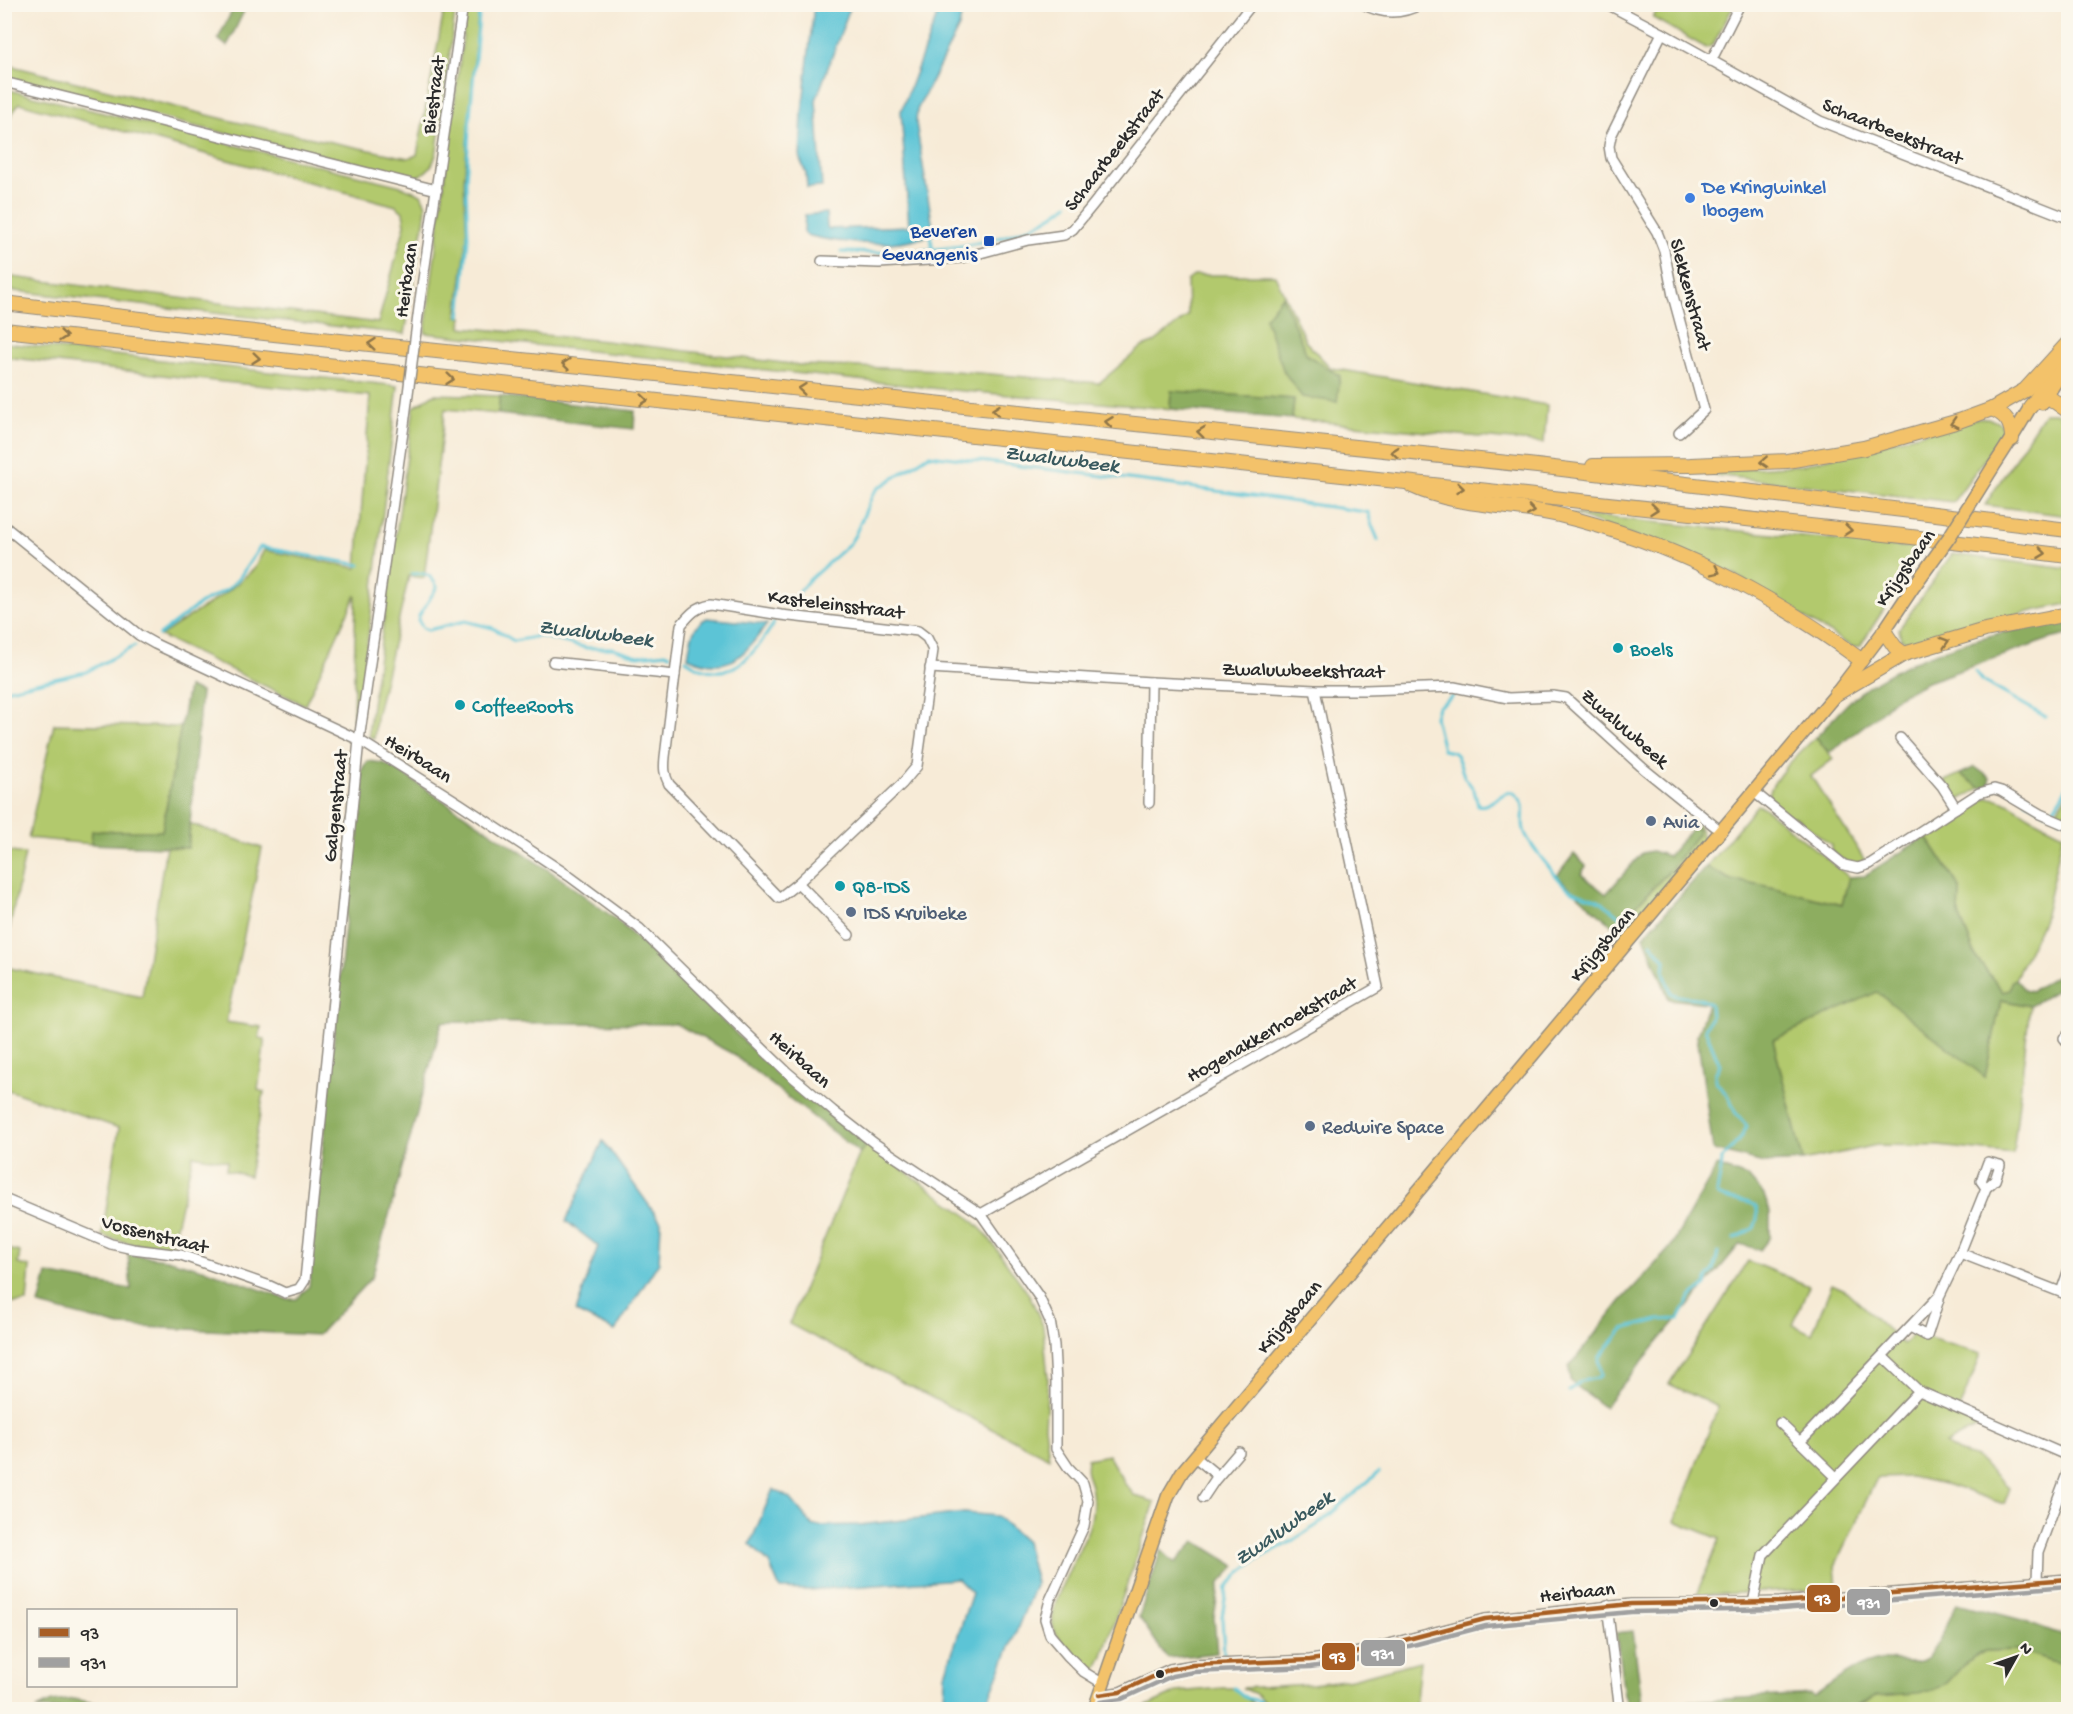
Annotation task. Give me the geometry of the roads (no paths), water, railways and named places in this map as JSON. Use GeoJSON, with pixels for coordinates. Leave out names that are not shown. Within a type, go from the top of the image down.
{"type":"FeatureCollection","features":[{"type":"Feature","properties":{"kind":"highway"},"geometry":{"type":"LineString","coordinates":[[4,303],[225,329],[1537,466],[2068,530]]}},
{"type":"Feature","properties":{"kind":"highway"},"geometry":{"type":"LineString","coordinates":[[4,330],[1891,534],[2068,556]]}},
{"type":"Feature","properties":{"kind":"highway"},"geometry":{"type":"LineString","coordinates":[[1537,466],[1690,465],[1787,461],[1864,448],[1959,421],[1992,409],[2025,390],[2068,344]]}},
{"type":"Feature","properties":{"kind":"highway"},"geometry":{"type":"LineString","coordinates":[[2030,407],[2036,400],[2047,396],[2068,411]]}},
{"type":"Feature","properties":{"kind":"highway"},"geometry":{"type":"LineString","coordinates":[[1992,409],[2009,422],[2012,439]]}},
{"type":"Feature","properties":{"kind":"highway"},"geometry":{"type":"LineString","coordinates":[[1402,481],[1432,495],[1556,514],[1637,537],[1727,576],[1830,638],[1861,660]]}},
{"type":"Feature","properties":{"kind":"highway"},"geometry":{"type":"LineString","coordinates":[[1836,694],[1904,654],[1985,630],[2068,614]]}},
{"type":"Feature","properties":{"kind":"highway"},"geometry":{"type":"LineString","coordinates":[[1884,630],[1895,647],[1904,654]]}},
{"type":"Feature","properties":{"kind":"main road","name":"Krijgsbaan"},"geometry":{"type":"LineString","coordinates":[[1094,1710],[1168,1496],[1182,1472],[1836,694],[1950,536],[2012,439],[2068,344]]}},
{"type":"Feature","properties":{"kind":"main road","name":"Krijgsbaan"},"geometry":{"type":"LineString","coordinates":[[2012,439],[2047,396],[2068,363]]}},
{"type":"Feature","properties":{"kind":"street","name":"Biestraat"},"geometry":{"type":"LineString","coordinates":[[437,190],[463,4]]}},
{"type":"Feature","properties":{"kind":"street","name":"Schaarbeekstraat"},"geometry":{"type":"LineString","coordinates":[[822,261],[879,263],[962,258],[1028,240],[1064,235],[1073,229],[1092,206],[1252,4]]}},
{"type":"Feature","properties":{"kind":"street"},"geometry":{"type":"LineString","coordinates":[[1364,4],[1376,11],[1392,13],[1403,12],[1421,4]]}},
{"type":"Feature","properties":{"kind":"street","name":"Schaarbeekstraat"},"geometry":{"type":"LineString","coordinates":[[1607,4],[1820,121],[2068,218]]}},
{"type":"Feature","properties":{"kind":"street"},"geometry":{"type":"LineString","coordinates":[[1711,61],[1740,4]]}},
{"type":"Feature","properties":{"kind":"street","name":"Slekkenstraat"},"geometry":{"type":"LineString","coordinates":[[1662,33],[1611,136],[1609,146],[1611,158],[1657,232],[1664,250],[1673,296],[1704,410],[1679,433]]}},
{"type":"Feature","properties":{"kind":"street"},"geometry":{"type":"LineString","coordinates":[[4,82],[437,190]]}},
{"type":"Feature","properties":{"kind":"street","name":"Heirbaan"},"geometry":{"type":"LineString","coordinates":[[437,190],[359,740],[519,842],[639,928],[787,1072],[874,1143],[981,1214],[1039,1297],[1050,1321],[1056,1383],[1056,1449],[1083,1484],[1088,1501],[1084,1526],[1050,1600],[1045,1619],[1050,1635],[1101,1689],[1120,1692],[1170,1669],[1193,1665],[1310,1660],[1347,1655],[1468,1622],[1607,1605],[1753,1603],[2068,1579]]}},
{"type":"Feature","properties":{"kind":"street","name":"Galgenstraat"},"geometry":{"type":"LineString","coordinates":[[4,526],[155,644],[359,740],[305,1280],[299,1289]]}},
{"type":"Feature","properties":{"kind":"street","name":"Kasteleinsstraat"},"geometry":{"type":"LineString","coordinates":[[711,604],[781,615],[918,631],[927,638],[933,650],[930,668],[917,766],[902,784],[798,883],[779,898],[669,784],[664,770],[681,625],[699,606],[711,604]]}},
{"type":"Feature","properties":{"kind":"street"},"geometry":{"type":"LineString","coordinates":[[553,662],[675,675]]}},
{"type":"Feature","properties":{"kind":"street","name":"Zwaluwbeekstraat"},"geometry":{"type":"LineString","coordinates":[[930,668],[1315,690],[1454,687]]}},
{"type":"Feature","properties":{"kind":"street"},"geometry":{"type":"LineString","coordinates":[[1149,803],[1151,682]]}},
{"type":"Feature","properties":{"kind":"street","name":"Zwaluwbeek"},"geometry":{"type":"LineString","coordinates":[[1454,687],[1508,698],[1553,696],[1566,698],[1644,769],[1722,832]]}},
{"type":"Feature","properties":{"kind":"street","name":"Hogenakkerhoekstraat"},"geometry":{"type":"LineString","coordinates":[[981,1214],[1378,987],[1315,690]]}},
{"type":"Feature","properties":{"kind":"street"},"geometry":{"type":"LineString","coordinates":[[1900,738],[1942,786],[1956,808]]}},
{"type":"Feature","properties":{"kind":"street"},"geometry":{"type":"LineString","coordinates":[[1754,792],[1844,865],[1854,868],[1870,864],[1979,793],[1994,789],[2053,821],[2068,826]]}},
{"type":"Feature","properties":{"kind":"street"},"geometry":{"type":"LineString","coordinates":[[798,883],[849,935]]}},
{"type":"Feature","properties":{"kind":"street"},"geometry":{"type":"LineString","coordinates":[[2068,1035],[2064,1038],[2068,1043]]}},
{"type":"Feature","properties":{"kind":"street"},"geometry":{"type":"LineString","coordinates":[[1910,1327],[1927,1336],[1940,1295],[1986,1188]]}},
{"type":"Feature","properties":{"kind":"street","name":"Vossenstraat"},"geometry":{"type":"LineString","coordinates":[[4,1199],[111,1244],[180,1255],[285,1293],[299,1289]]}},
{"type":"Feature","properties":{"kind":"street"},"geometry":{"type":"LineString","coordinates":[[1960,1253],[2065,1294],[2068,1272]]}},
{"type":"Feature","properties":{"kind":"street"},"geometry":{"type":"LineString","coordinates":[[1800,1442],[1940,1295]]}},
{"type":"Feature","properties":{"kind":"street"},"geometry":{"type":"LineString","coordinates":[[1883,1357],[1919,1391],[2068,1456]]}},
{"type":"Feature","properties":{"kind":"street"},"geometry":{"type":"LineString","coordinates":[[1753,1603],[1763,1555],[1919,1391]]}},
{"type":"Feature","properties":{"kind":"street"},"geometry":{"type":"LineString","coordinates":[[1780,1423],[1836,1477]]}},
{"type":"Feature","properties":{"kind":"street"},"geometry":{"type":"LineString","coordinates":[[1203,1498],[1239,1452]]}},
{"type":"Feature","properties":{"kind":"street"},"geometry":{"type":"LineString","coordinates":[[1195,1457],[1218,1476]]}},
{"type":"Feature","properties":{"kind":"street"},"geometry":{"type":"LineString","coordinates":[[2037,1581],[2038,1552],[2068,1471]]}},
{"type":"Feature","properties":{"kind":"street"},"geometry":{"type":"LineString","coordinates":[[1607,1605],[1619,1704],[1623,1710]]}},
{"type":"Feature","properties":{"kind":"water"},"geometry":{"type":"Polygon","coordinates":[[[814,5],[851,5],[816,100],[822,187],[807,188],[806,173],[800,159],[802,113],[814,5]]]}},
{"type":"Feature","properties":{"kind":"water"},"geometry":{"type":"Polygon","coordinates":[[[907,5],[948,5],[962,11],[959,27],[917,110],[916,123],[934,234],[903,241],[870,244],[806,235],[805,215],[826,213],[829,229],[909,226],[901,111],[937,16],[907,5]]]}},
{"type":"Feature","properties":{"kind":"water"},"geometry":{"type":"Polygon","coordinates":[[[707,618],[767,624],[743,653],[725,663],[714,664],[688,657],[695,629],[707,618]]]}},
{"type":"Feature","properties":{"kind":"water"},"geometry":{"type":"Polygon","coordinates":[[[603,1141],[661,1222],[659,1262],[615,1331],[576,1312],[598,1246],[566,1221],[603,1141]]]}},
{"type":"Feature","properties":{"kind":"water"},"geometry":{"type":"Polygon","coordinates":[[[773,1489],[791,1499],[813,1526],[860,1525],[964,1513],[997,1516],[1026,1542],[1036,1583],[987,1703],[966,1709],[944,1703],[945,1674],[972,1593],[958,1579],[809,1590],[780,1589],[769,1563],[750,1544],[773,1489]]]}},
{"type":"Feature","properties":{"kind":"waterway"},"geometry":{"type":"LineString","coordinates":[[460,316],[468,239],[466,183],[469,127],[480,4]]}},
{"type":"Feature","properties":{"kind":"waterway"},"geometry":{"type":"LineString","coordinates":[[841,252],[928,250],[990,240],[1019,232],[1046,220],[1068,204]]}},
{"type":"Feature","properties":{"kind":"waterway"},"geometry":{"type":"LineString","coordinates":[[930,235],[933,249]]}},
{"type":"Feature","properties":{"kind":"waterway","name":"Zwaluwbeek"},"geometry":{"type":"LineString","coordinates":[[790,603],[807,582],[850,543],[877,489],[929,455],[1153,482],[1366,512],[1369,513],[1378,540]]}},
{"type":"Feature","properties":{"kind":"waterway","name":"Zwaluwbeek"},"geometry":{"type":"LineString","coordinates":[[159,635],[201,603],[228,589],[239,578],[260,547],[360,565]]}},
{"type":"Feature","properties":{"kind":"waterway","name":"Zwaluwbeek"},"geometry":{"type":"LineString","coordinates":[[412,574],[427,575],[437,587],[418,620],[423,628],[428,630],[465,621],[493,628],[514,641],[539,636],[587,648],[613,648],[638,656],[666,653],[670,655]]}},
{"type":"Feature","properties":{"kind":"waterway","name":"Zwaluwbeek"},"geometry":{"type":"LineString","coordinates":[[686,660],[701,668],[715,671],[727,670],[748,657],[774,623]]}},
{"type":"Feature","properties":{"kind":"waterway","name":"Zwaluwbeek"},"geometry":{"type":"LineString","coordinates":[[4,690],[86,672],[135,646]]}},
{"type":"Feature","properties":{"kind":"waterway"},"geometry":{"type":"LineString","coordinates":[[1975,671],[1983,681],[2046,717]]}},
{"type":"Feature","properties":{"kind":"waterway","name":"Zwaluwbeek"},"geometry":{"type":"LineString","coordinates":[[1453,696],[1438,707],[1435,717],[1443,750],[1453,752],[1457,756],[1464,776],[1474,790],[1478,805],[1487,804],[1507,793],[1515,794],[1522,803],[1525,833],[1563,884],[1602,902],[1624,920]]}},
{"type":"Feature","properties":{"kind":"waterway"},"geometry":{"type":"LineString","coordinates":[[2050,814],[2068,786]]}},
{"type":"Feature","properties":{"kind":"waterway"},"geometry":{"type":"LineString","coordinates":[[2026,800],[2046,812]]}},
{"type":"Feature","properties":{"kind":"waterway"},"geometry":{"type":"LineString","coordinates":[[2060,818],[2068,820]]}},
{"type":"Feature","properties":{"kind":"waterway","name":"Zwaluwbeek"},"geometry":{"type":"LineString","coordinates":[[1651,943],[1665,960],[1664,972],[1671,993],[1701,999],[1710,1004],[1711,1017],[1705,1029],[1720,1065],[1715,1074],[1715,1080],[1730,1099],[1735,1112],[1747,1126],[1740,1139],[1722,1159],[1717,1194],[1731,1200],[1753,1204],[1757,1209],[1754,1228],[1734,1239]]}},
{"type":"Feature","properties":{"kind":"waterway","name":"Zwaluwbeek"},"geometry":{"type":"LineString","coordinates":[[1569,1391],[1581,1381],[1601,1375],[1599,1358],[1623,1329],[1658,1320],[1679,1319],[1690,1298],[1706,1285],[1708,1277],[1714,1270],[1718,1252]]}},
{"type":"Feature","properties":{"kind":"waterway","name":"Zwaluwbeek"},"geometry":{"type":"LineString","coordinates":[[1224,1653],[1222,1617],[1227,1587],[1259,1558],[1319,1524],[1379,1472]]}},
{"type":"Feature","properties":{"kind":"waterway","name":"Zwaluwbeek"},"geometry":{"type":"LineString","coordinates":[[1234,1688],[1246,1698],[1260,1701],[1259,1710]]}},
{"type":"Feature","properties":{"kind":"place","name":"De Kringwinkel Ibogem"},"geometry":{"type":"Point","coordinates":[1690,198]}},
{"type":"Feature","properties":{"kind":"place","name":"Beveren Gevangenis"},"geometry":{"type":"Point","coordinates":[989,241]}},
{"type":"Feature","properties":{"kind":"place","name":"Boels"},"geometry":{"type":"Point","coordinates":[1618,648]}},
{"type":"Feature","properties":{"kind":"place","name":"CoffeeRoots"},"geometry":{"type":"Point","coordinates":[460,705]}},
{"type":"Feature","properties":{"kind":"place","name":"Avia"},"geometry":{"type":"Point","coordinates":[1651,821]}},
{"type":"Feature","properties":{"kind":"place","name":"Q8-IDS"},"geometry":{"type":"Point","coordinates":[840,886]}},
{"type":"Feature","properties":{"kind":"place","name":"IDS Kruibeke"},"geometry":{"type":"Point","coordinates":[851,912]}},
{"type":"Feature","properties":{"kind":"place","name":"Redwire Space"},"geometry":{"type":"Point","coordinates":[1310,1126]}}]}
